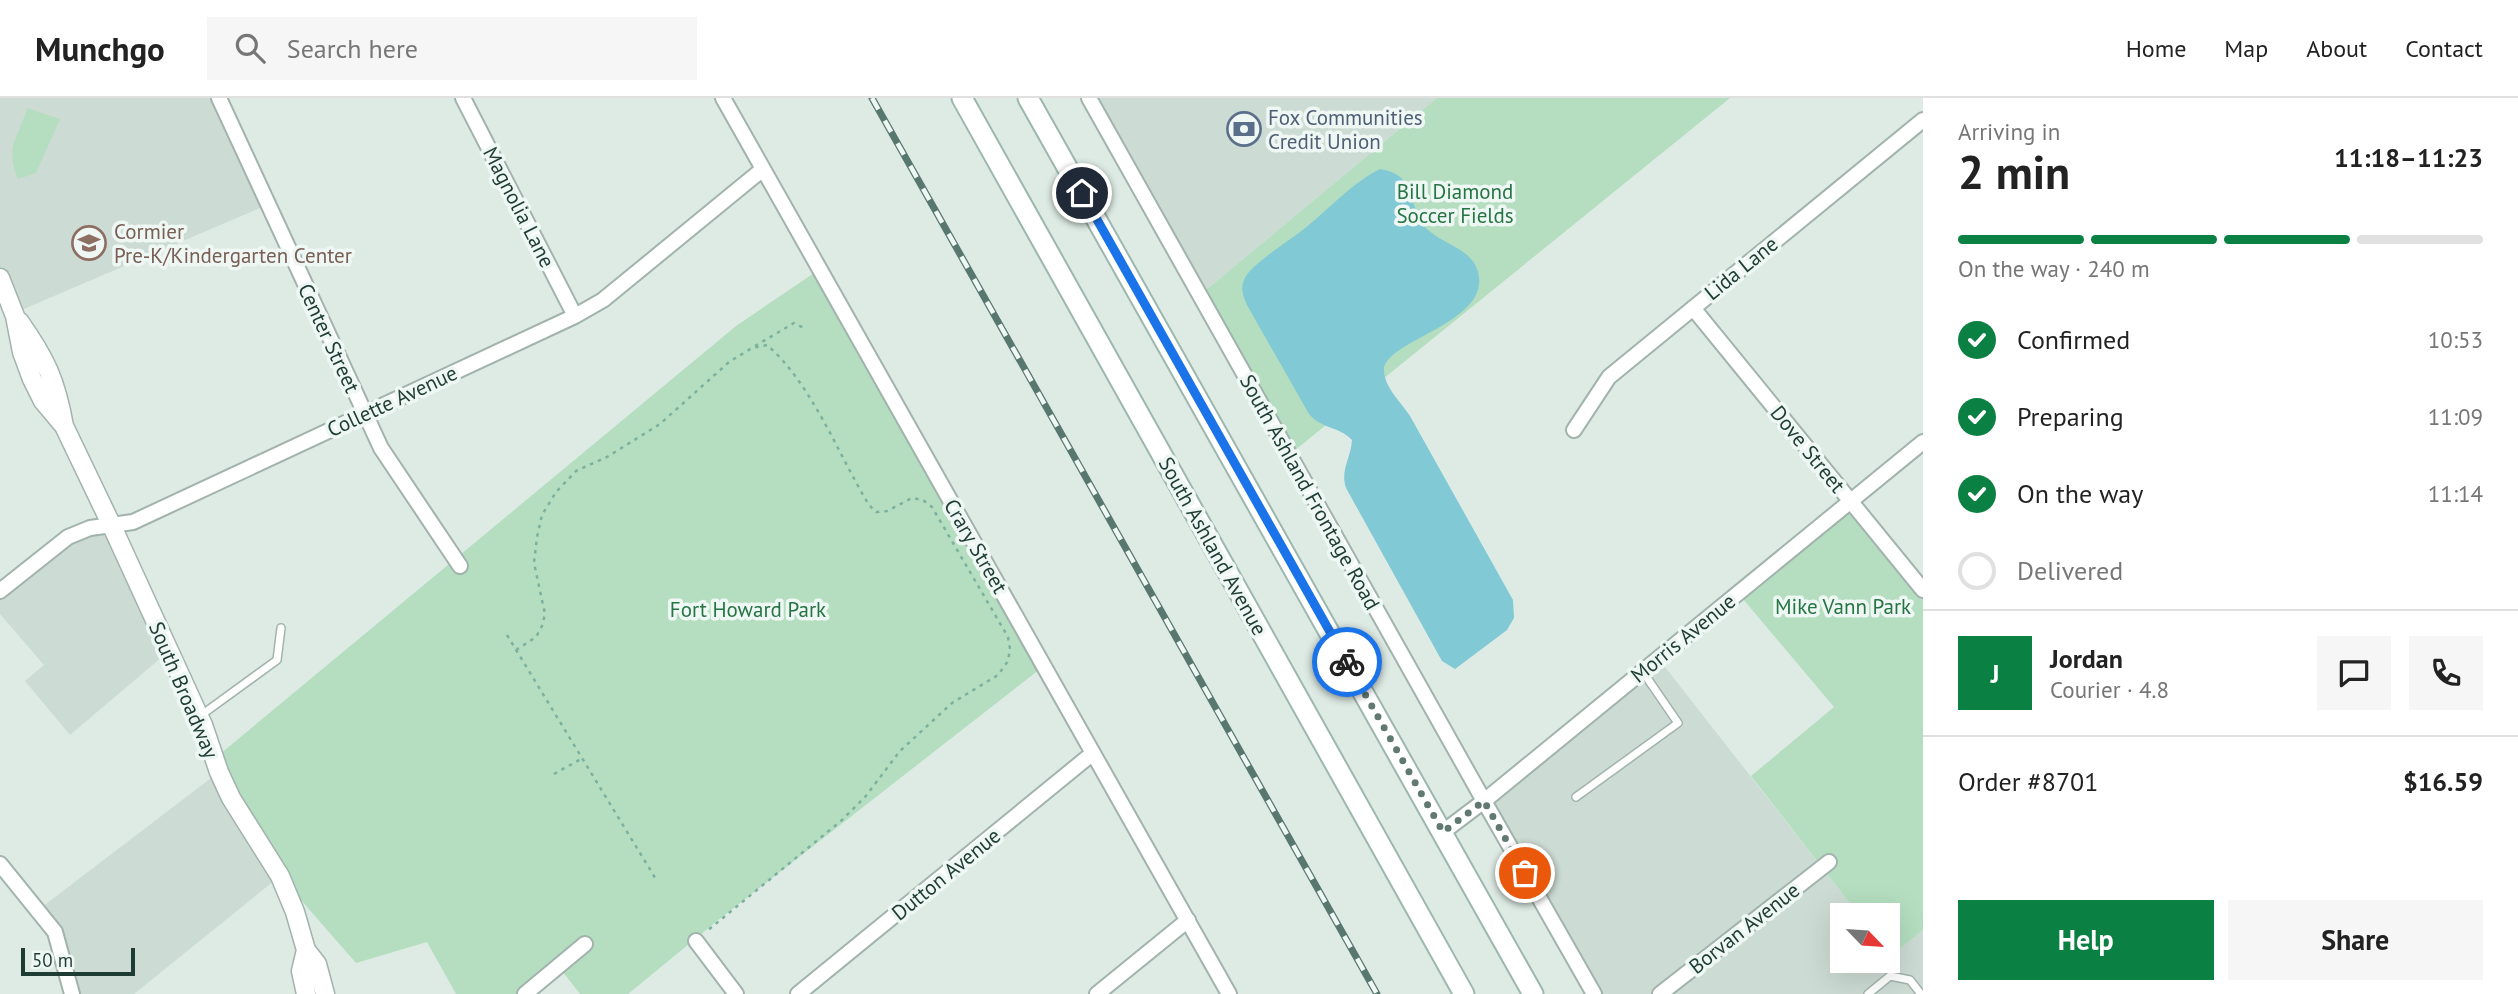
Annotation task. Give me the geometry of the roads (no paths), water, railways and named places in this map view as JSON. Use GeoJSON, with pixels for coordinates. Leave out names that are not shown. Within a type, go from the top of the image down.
{"type":"FeatureCollection","features":[{"type":"Feature","properties":{"kind":"main road","name":"South Ashland Avenue"},"geometry":{"type":"LineString","coordinates":[[962,98],[1464,994]]}},
{"type":"Feature","properties":{"kind":"main road"},"geometry":{"type":"LineString","coordinates":[[1028,98],[1533,994]]}},
{"type":"Feature","properties":{"kind":"street","name":"Center Street"},"geometry":{"type":"LineString","coordinates":[[219,98],[381,448],[460,566]]}},
{"type":"Feature","properties":{"kind":"street","name":"Magnolia Lane"},"geometry":{"type":"LineString","coordinates":[[463,98],[575,316]]}},
{"type":"Feature","properties":{"kind":"street","name":"Crary Street"},"geometry":{"type":"LineString","coordinates":[[723,98],[1229,994]]}},
{"type":"Feature","properties":{"kind":"street","name":"South Ashland Frontage Road"},"geometry":{"type":"LineString","coordinates":[[1089,98],[1594,994]]}},
{"type":"Feature","properties":{"kind":"street","name":"Lida Lane"},"geometry":{"type":"LineString","coordinates":[[1574,430],[1609,377],[1923,120]]}},
{"type":"Feature","properties":{"kind":"street","name":"Collette Avenue"},"geometry":{"type":"LineString","coordinates":[[0,591],[68,537],[86,529],[133,522],[575,316],[603,300],[763,169]]}},
{"type":"Feature","properties":{"kind":"street","name":"South Broadway"},"geometry":{"type":"LineString","coordinates":[[0,278],[15,316],[50,371],[58,391],[64,426],[200,717],[231,798],[280,876],[295,912],[306,950],[317,964],[325,994]]}},
{"type":"Feature","properties":{"kind":"street","name":"Dove Street"},"geometry":{"type":"LineString","coordinates":[[1693,308],[1923,590]]}},
{"type":"Feature","properties":{"kind":"street","name":"Morris Avenue"},"geometry":{"type":"LineString","coordinates":[[1443,832],[1923,442]]}},
{"type":"Feature","properties":{"kind":"street","name":"Dutton Avenue"},"geometry":{"type":"LineString","coordinates":[[798,994],[1093,753]]}},
{"type":"Feature","properties":{"kind":"street","name":"Borvan Avenue"},"geometry":{"type":"LineString","coordinates":[[1660,994],[1829,862]]}},
{"type":"Feature","properties":{"kind":"street"},"geometry":{"type":"LineString","coordinates":[[0,864],[55,932],[72,994]]}},
{"type":"Feature","properties":{"kind":"street"},"geometry":{"type":"LineString","coordinates":[[1097,994],[1188,920]]}},
{"type":"Feature","properties":{"kind":"street"},"geometry":{"type":"LineString","coordinates":[[696,940],[736,994]]}},
{"type":"Feature","properties":{"kind":"street"},"geometry":{"type":"LineString","coordinates":[[526,994],[584,944]]}},
{"type":"Feature","properties":{"kind":"street","name":"South Broadway"},"geometry":{"type":"LineString","coordinates":[[306,950],[301,971],[306,994]]}},
{"type":"Feature","properties":{"kind":"lane"},"geometry":{"type":"LineString","coordinates":[[200,717],[277,660],[281,645],[281,628]]}},
{"type":"Feature","properties":{"kind":"lane"},"geometry":{"type":"LineString","coordinates":[[1576,797],[1678,723],[1642,671]]}},
{"type":"Feature","properties":{"kind":"lane"},"geometry":{"type":"LineString","coordinates":[[1868,994],[1890,976],[1910,981],[1921,994]]}},
{"type":"Feature","properties":{"kind":"water"},"geometry":{"type":"Polygon","coordinates":[[[1380,169],[1400,177],[1409,190],[1423,224],[1429,231],[1468,256],[1478,272],[1478,290],[1469,305],[1454,318],[1401,349],[1389,359],[1384,370],[1390,388],[1410,416],[1513,600],[1514,618],[1507,630],[1455,669],[1442,661],[1346,488],[1344,475],[1352,440],[1309,414],[1242,292],[1246,276],[1257,264],[1304,229],[1350,189],[1380,169]]]}},
{"type":"Feature","properties":{"kind":"railway"},"geometry":{"type":"LineString","coordinates":[[872,98],[1377,994]]}},
{"type":"Feature","properties":{"kind":"place","name":"Fox Communities Credit Union"},"geometry":{"type":"Point","coordinates":[1244,129]}},
{"type":"Feature","properties":{"kind":"place","name":"Cormier Pre-K/Kindergarten Center"},"geometry":{"type":"Point","coordinates":[89,243]}},
{"type":"Feature","properties":{"kind":"park label","name":"Bill Diamond Soccer Fields"},"geometry":{"type":"Point","coordinates":[1455,203]}},
{"type":"Feature","properties":{"kind":"park label","name":"Mike Vann Park"},"geometry":{"type":"Point","coordinates":[1843,606]}},
{"type":"Feature","properties":{"kind":"park label","name":"Fort Howard Park"},"geometry":{"type":"Point","coordinates":[748,609]}}]}
